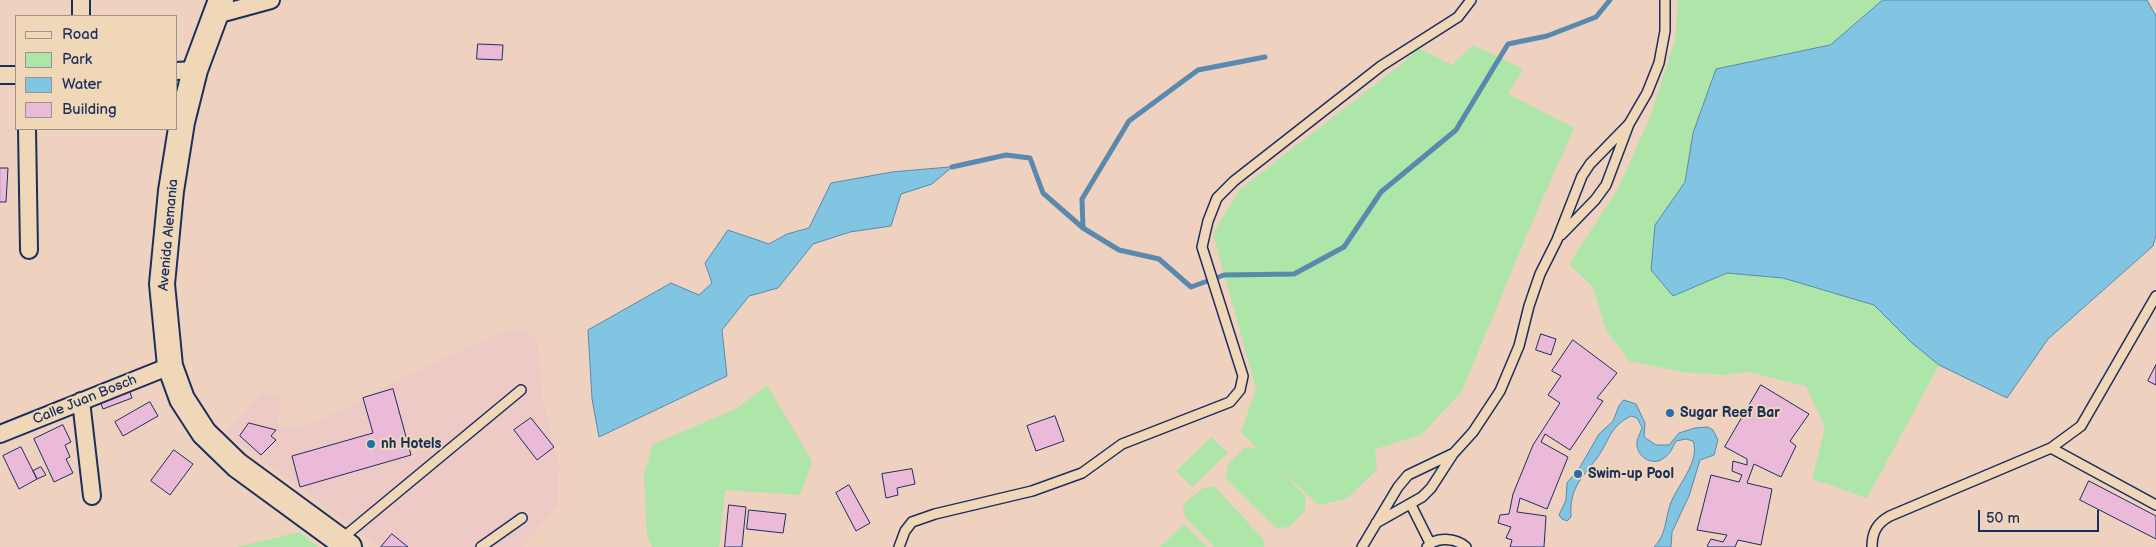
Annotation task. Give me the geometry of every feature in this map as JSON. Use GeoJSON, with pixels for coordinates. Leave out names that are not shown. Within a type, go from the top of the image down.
{"type":"FeatureCollection","features":[{"type":"Feature","properties":{"kind":"street"},"geometry":{"type":"LineString","coordinates":[[80,0],[81,15]]}},
{"type":"Feature","properties":{"kind":"street"},"geometry":{"type":"LineString","coordinates":[[219,7],[271,0]]}},
{"type":"Feature","properties":{"kind":"street","name":"Avenida Alemania"},"geometry":{"type":"LineString","coordinates":[[219,7],[186,70],[182,122],[171,191],[162,284],[170,366],[182,399],[204,433],[237,465],[345,544]]}},
{"type":"Feature","properties":{"kind":"street"},"geometry":{"type":"LineString","coordinates":[[0,75],[15,75]]}},
{"type":"Feature","properties":{"kind":"street"},"geometry":{"type":"LineString","coordinates":[[27,130],[29,250]]}},
{"type":"Feature","properties":{"kind":"street","name":"Calle Juan Bosch"},"geometry":{"type":"LineString","coordinates":[[0,434],[170,366]]}},
{"type":"Feature","properties":{"kind":"street"},"geometry":{"type":"LineString","coordinates":[[81,401],[92,496]]}},
{"type":"Feature","properties":{"kind":"lane"},"geometry":{"type":"LineString","coordinates":[[899,547],[905,531],[912,522],[935,514],[1032,491],[1082,473],[1122,444],[1230,402],[1240,390],[1242,376],[1202,247],[1208,221],[1217,198],[1234,180],[1381,66],[1458,17],[1471,0]]}},
{"type":"Feature","properties":{"kind":"lane"},"geometry":{"type":"LineString","coordinates":[[1557,240],[1595,200],[1606,185],[1629,124],[1647,93],[1659,63],[1665,31],[1665,0]]}},
{"type":"Feature","properties":{"kind":"lane"},"geometry":{"type":"LineString","coordinates":[[1376,523],[1411,505],[1431,488],[1453,454],[1473,432],[1500,391],[1520,346],[1529,306],[1540,274],[1557,240],[1582,176],[1590,164],[1629,124]]}},
{"type":"Feature","properties":{"kind":"lane"},"geometry":{"type":"LineString","coordinates":[[1872,547],[1875,529],[1881,521],[2051,448],[2081,426],[2156,296]]}},
{"type":"Feature","properties":{"kind":"lane"},"geometry":{"type":"LineString","coordinates":[[345,544],[520,390]]}},
{"type":"Feature","properties":{"kind":"lane"},"geometry":{"type":"LineString","coordinates":[[2051,448],[2156,504]]}},
{"type":"Feature","properties":{"kind":"lane"},"geometry":{"type":"LineString","coordinates":[[1362,547],[1398,486],[1408,475],[1453,454]]}},
{"type":"Feature","properties":{"kind":"lane"},"geometry":{"type":"LineString","coordinates":[[1411,505],[1429,545],[1448,538],[1466,547]]}},
{"type":"Feature","properties":{"kind":"lane"},"geometry":{"type":"LineString","coordinates":[[480,547],[522,518]]}},
{"type":"Feature","properties":{"kind":"shaded area"},"geometry":{"type":"Polygon","coordinates":[[[507,330],[525,331],[538,342],[542,394],[559,466],[557,505],[523,547],[380,547],[225,433],[262,393],[280,396],[278,426],[302,426],[341,411],[388,384],[507,330]]]}},
{"type":"Feature","properties":{"kind":"green space"},"geometry":{"type":"Polygon","coordinates":[[[1678,0],[1883,0],[1830,45],[1716,69],[1693,133],[1685,182],[1655,225],[1673,296],[1727,273],[1783,278],[1874,305],[1912,343],[1939,365],[1867,498],[1812,479],[1825,427],[1806,386],[1748,372],[1723,375],[1683,372],[1629,361],[1606,330],[1593,287],[1569,264],[1619,187],[1650,117],[1675,40],[1678,0]]]}},
{"type":"Feature","properties":{"kind":"green space"},"geometry":{"type":"Polygon","coordinates":[[[1473,45],[1523,69],[1508,94],[1574,128],[1530,227],[1462,391],[1421,435],[1375,449],[1377,470],[1346,499],[1319,505],[1273,463],[1305,495],[1305,510],[1290,526],[1277,529],[1226,479],[1228,464],[1245,447],[1257,448],[1241,432],[1256,389],[1213,234],[1239,190],[1403,63],[1418,48],[1452,65],[1473,45]]]}},
{"type":"Feature","properties":{"kind":"green space"},"geometry":{"type":"Polygon","coordinates":[[[767,385],[812,461],[800,495],[725,490],[719,547],[652,547],[647,535],[644,475],[653,444],[736,409],[767,385]]]}},
{"type":"Feature","properties":{"kind":"green space"},"geometry":{"type":"Polygon","coordinates":[[[1211,437],[1228,453],[1192,487],[1176,471],[1211,437]]]}},
{"type":"Feature","properties":{"kind":"green space"},"geometry":{"type":"Polygon","coordinates":[[[1215,487],[1264,540],[1264,547],[1214,547],[1185,517],[1183,505],[1203,488],[1215,487]]]}},
{"type":"Feature","properties":{"kind":"green space"},"geometry":{"type":"Polygon","coordinates":[[[1184,524],[1207,547],[1160,547],[1184,524]]]}},
{"type":"Feature","properties":{"kind":"green space"},"geometry":{"type":"Polygon","coordinates":[[[299,532],[318,547],[237,547],[299,532]]]}},
{"type":"Feature","properties":{"kind":"water"},"geometry":{"type":"Polygon","coordinates":[[[1883,0],[2147,0],[2156,16],[2156,235],[2153,246],[2048,339],[2007,398],[1939,365],[1912,343],[1874,305],[1783,278],[1727,273],[1673,296],[1651,270],[1655,225],[1685,182],[1693,133],[1716,69],[1830,45],[1883,0]]]}},
{"type":"Feature","properties":{"kind":"water"},"geometry":{"type":"Polygon","coordinates":[[[952,167],[932,184],[901,194],[891,226],[850,232],[813,244],[778,288],[749,296],[722,330],[727,376],[599,437],[592,399],[588,330],[671,283],[699,295],[712,283],[705,263],[728,230],[769,244],[787,234],[809,228],[831,183],[892,172],[952,167]]]}},
{"type":"Feature","properties":{"kind":"water","name":"Swim-up Pool"},"geometry":{"type":"Polygon","coordinates":[[[1624,400],[1636,404],[1645,423],[1644,437],[1656,445],[1669,445],[1679,433],[1695,428],[1708,427],[1713,430],[1718,440],[1714,455],[1700,460],[1689,496],[1672,532],[1671,547],[1654,547],[1661,538],[1670,505],[1694,457],[1693,441],[1686,439],[1676,441],[1664,458],[1656,461],[1648,460],[1638,451],[1637,446],[1642,427],[1637,418],[1631,416],[1614,429],[1597,458],[1578,484],[1572,498],[1571,517],[1567,521],[1559,515],[1566,500],[1567,483],[1580,467],[1599,434],[1613,421],[1619,406],[1624,400]]]}},
{"type":"Feature","properties":{"kind":"building"},"geometry":{"type":"Polygon","coordinates":[[[478,44],[503,45],[502,60],[477,59],[478,44]]]}},
{"type":"Feature","properties":{"kind":"building"},"geometry":{"type":"Polygon","coordinates":[[[0,168],[8,168],[6,202],[0,202],[0,168]]]}},
{"type":"Feature","properties":{"kind":"building"},"geometry":{"type":"Polygon","coordinates":[[[1541,334],[1556,339],[1551,355],[1536,350],[1541,334]]]}},
{"type":"Feature","properties":{"kind":"building"},"geometry":{"type":"Polygon","coordinates":[[[1573,340],[1617,373],[1597,398],[1603,401],[1570,450],[1545,434],[1541,442],[1568,457],[1547,509],[1520,498],[1517,512],[1546,516],[1544,547],[1510,547],[1512,540],[1506,538],[1511,527],[1498,523],[1500,515],[1509,514],[1513,494],[1533,445],[1560,403],[1548,395],[1561,376],[1552,371],[1573,340]]]}},
{"type":"Feature","properties":{"kind":"building"},"geometry":{"type":"Polygon","coordinates":[[[2156,365],[2156,385],[2148,381],[2156,365]]]}},
{"type":"Feature","properties":{"kind":"building"},"geometry":{"type":"Polygon","coordinates":[[[1761,385],[1809,414],[1790,441],[1796,446],[1781,477],[1754,464],[1747,483],[1772,489],[1761,545],[1738,540],[1735,547],[1709,547],[1707,546],[1711,539],[1723,542],[1727,535],[1697,530],[1711,475],[1739,482],[1742,475],[1732,471],[1733,461],[1747,465],[1747,459],[1725,447],[1761,385]]]}},
{"type":"Feature","properties":{"kind":"building"},"geometry":{"type":"Polygon","coordinates":[[[128,387],[132,398],[103,409],[98,397],[128,387]]]}},
{"type":"Feature","properties":{"kind":"building","name":"nh Hotels"},"geometry":{"type":"Polygon","coordinates":[[[393,389],[411,455],[300,487],[292,456],[373,433],[363,398],[393,389]]]}},
{"type":"Feature","properties":{"kind":"building"},"geometry":{"type":"Polygon","coordinates":[[[150,402],[158,416],[123,436],[115,422],[150,402]]]}},
{"type":"Feature","properties":{"kind":"building"},"geometry":{"type":"Polygon","coordinates":[[[1055,416],[1064,441],[1036,451],[1027,426],[1055,416]]]}},
{"type":"Feature","properties":{"kind":"building"},"geometry":{"type":"Polygon","coordinates":[[[531,418],[554,447],[537,460],[514,430],[531,418]]]}},
{"type":"Feature","properties":{"kind":"building"},"geometry":{"type":"Polygon","coordinates":[[[249,423],[276,430],[271,436],[276,440],[261,455],[240,436],[249,423]]]}},
{"type":"Feature","properties":{"kind":"building"},"geometry":{"type":"Polygon","coordinates":[[[63,425],[71,442],[65,445],[70,457],[66,459],[73,473],[54,482],[34,439],[63,425]]]}},
{"type":"Feature","properties":{"kind":"building"},"geometry":{"type":"Polygon","coordinates":[[[21,447],[37,479],[19,489],[3,456],[21,447]]]}},
{"type":"Feature","properties":{"kind":"building"},"geometry":{"type":"Polygon","coordinates":[[[174,450],[193,464],[170,495],[151,481],[174,450]]]}},
{"type":"Feature","properties":{"kind":"building"},"geometry":{"type":"Polygon","coordinates":[[[41,467],[46,475],[37,479],[33,471],[41,467]]]}},
{"type":"Feature","properties":{"kind":"building"},"geometry":{"type":"Polygon","coordinates":[[[912,469],[915,484],[897,488],[898,495],[886,498],[882,474],[912,469]]]}},
{"type":"Feature","properties":{"kind":"building"},"geometry":{"type":"Polygon","coordinates":[[[2089,481],[2156,516],[2156,539],[2080,500],[2089,481]]]}},
{"type":"Feature","properties":{"kind":"building"},"geometry":{"type":"Polygon","coordinates":[[[849,485],[870,523],[856,531],[836,493],[849,485]]]}},
{"type":"Feature","properties":{"kind":"building"},"geometry":{"type":"Polygon","coordinates":[[[729,505],[746,507],[742,547],[725,547],[729,505]]]}},
{"type":"Feature","properties":{"kind":"building"},"geometry":{"type":"Polygon","coordinates":[[[749,510],[786,514],[783,533],[747,529],[749,510]]]}},
{"type":"Feature","properties":{"kind":"building"},"geometry":{"type":"Polygon","coordinates":[[[392,534],[408,547],[381,547],[392,534]]]}},
{"type":"Feature","properties":{"kind":"waterway"},"geometry":{"type":"LineString","coordinates":[[952,167],[1006,155],[1030,158],[1043,193],[1083,228],[1119,250],[1159,259],[1191,287],[1224,275],[1294,274],[1344,247],[1381,192],[1456,130],[1508,44],[1547,36],[1596,17],[1610,0]]}},
{"type":"Feature","properties":{"kind":"waterway"},"geometry":{"type":"LineString","coordinates":[[1083,228],[1082,199],[1129,121],[1198,70],[1265,57]]}},
{"type":"Feature","properties":{"kind":"place","name":"Sugar Reef Bar"},"geometry":{"type":"Point","coordinates":[1670,413]}},
{"type":"Feature","properties":{"kind":"place","name":"nh Hotels"},"geometry":{"type":"Point","coordinates":[371,444]}},
{"type":"Feature","properties":{"kind":"place","name":"Swim-up Pool"},"geometry":{"type":"Point","coordinates":[1578,474]}}]}
